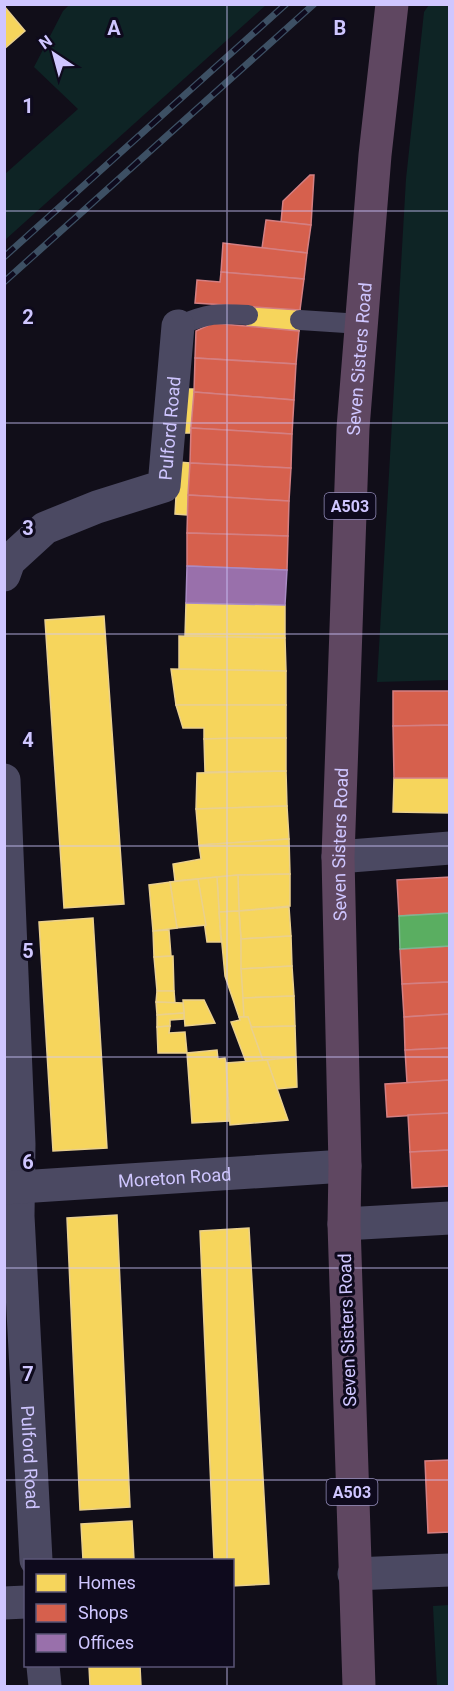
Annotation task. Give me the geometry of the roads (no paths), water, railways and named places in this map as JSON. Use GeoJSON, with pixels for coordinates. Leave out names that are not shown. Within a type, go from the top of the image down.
{"type":"FeatureCollection","features":[{"type":"Feature","properties":{"kind":"highway","name":"Seven Sisters Road"},"geometry":{"type":"LineString","coordinates":[[358,1686],[344,1224],[345,1166],[338,857],[353,428],[375,155],[392,4]]}},
{"type":"Feature","properties":{"kind":"street","name":"Pulford Road"},"geometry":{"type":"LineString","coordinates":[[4,575],[9,561],[45,528],[97,507],[164,486],[178,326]]}},
{"type":"Feature","properties":{"kind":"street","name":"Pulford Road"},"geometry":{"type":"LineString","coordinates":[[4,780],[19,1144],[11,1188],[18,1216],[16,1405],[36,1559]]}},
{"type":"Feature","properties":{"kind":"street"},"geometry":{"type":"LineString","coordinates":[[338,857],[450,848]]}},
{"type":"Feature","properties":{"kind":"street","name":"Moreton Road"},"geometry":{"type":"LineString","coordinates":[[11,1188],[345,1166]]}},
{"type":"Feature","properties":{"kind":"street"},"geometry":{"type":"LineString","coordinates":[[344,1224],[450,1218]]}},
{"type":"Feature","properties":{"kind":"street"},"geometry":{"type":"LineString","coordinates":[[354,1574],[450,1570]]}},
{"type":"Feature","properties":{"kind":"street"},"geometry":{"type":"LineString","coordinates":[[4,1603],[24,1602]]}},
{"type":"Feature","properties":{"kind":"street"},"geometry":{"type":"LineString","coordinates":[[43,1667],[45,1686]]}},
{"type":"Feature","properties":{"kind":"lane"},"geometry":{"type":"LineString","coordinates":[[178,326],[201,316],[248,315]]}},
{"type":"Feature","properties":{"kind":"lane"},"geometry":{"type":"LineString","coordinates":[[300,320],[361,324]]}},
{"type":"Feature","properties":{"kind":"railway"},"geometry":{"type":"LineString","coordinates":[[4,257],[286,4]]}},
{"type":"Feature","properties":{"kind":"railway"},"geometry":{"type":"LineString","coordinates":[[4,282],[314,4]]}}]}
